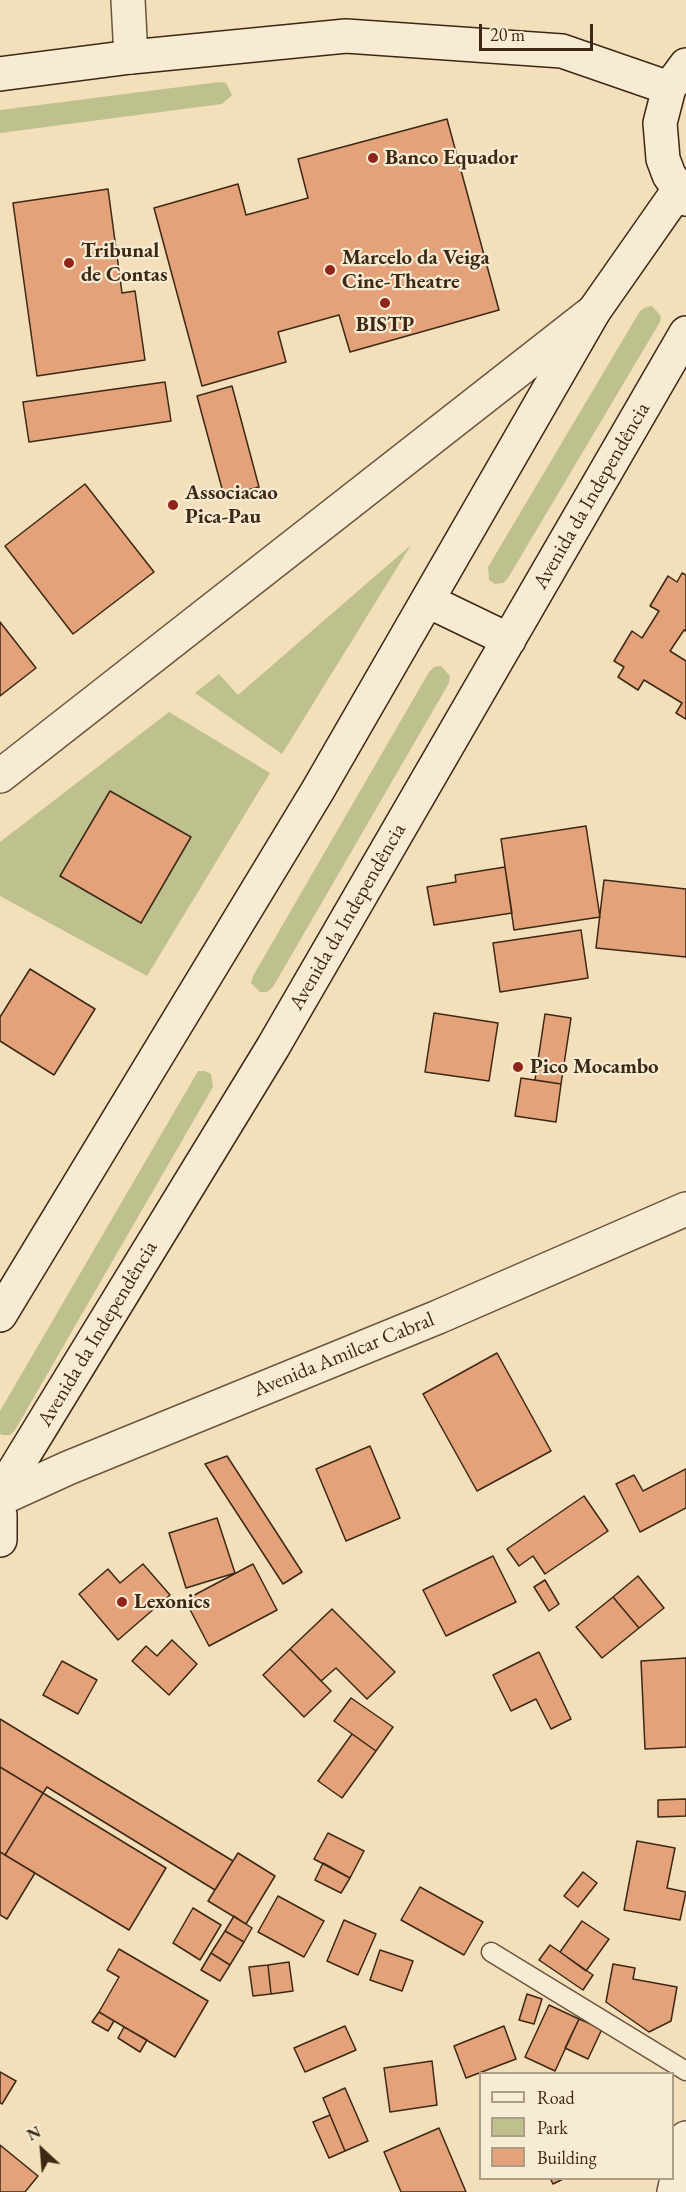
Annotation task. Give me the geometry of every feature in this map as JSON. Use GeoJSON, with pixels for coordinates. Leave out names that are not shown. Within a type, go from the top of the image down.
{"type":"FeatureCollection","features":[{"type":"Feature","properties":{"kind":"street"},"geometry":{"type":"LineString","coordinates":[[128,0],[131,57]]}},
{"type":"Feature","properties":{"kind":"street"},"geometry":{"type":"LineString","coordinates":[[0,74],[131,57],[317,38],[388,37],[562,51],[678,76],[660,123],[660,141],[669,176],[682,195],[594,311],[318,790],[0,1315]]}},
{"type":"Feature","properties":{"kind":"street"},"geometry":{"type":"LineString","coordinates":[[0,776],[594,311]]}},
{"type":"Feature","properties":{"kind":"street","name":"Avenida da Independência"},"geometry":{"type":"LineString","coordinates":[[0,1497],[273,1047],[686,333]]}},
{"type":"Feature","properties":{"kind":"street"},"geometry":{"type":"LineString","coordinates":[[428,601],[509,640]]}},
{"type":"Feature","properties":{"kind":"street","name":"Avenida Amilcar Cabral"},"geometry":{"type":"LineString","coordinates":[[0,1497],[438,1317],[686,1209]]}},
{"type":"Feature","properties":{"kind":"street"},"geometry":{"type":"LineString","coordinates":[[0,1515],[0,1540]]}},
{"type":"Feature","properties":{"kind":"street"},"geometry":{"type":"LineString","coordinates":[[674,2192],[686,2138]]}},
{"type":"Feature","properties":{"kind":"lane"},"geometry":{"type":"LineString","coordinates":[[491,1952],[686,2071]]}},
{"type":"Feature","properties":{"kind":"green space"},"geometry":{"type":"Polygon","coordinates":[[[219,82],[226,83],[232,95],[222,104],[0,133],[0,110],[219,82]]]}},
{"type":"Feature","properties":{"kind":"green space"},"geometry":{"type":"Polygon","coordinates":[[[652,306],[661,316],[660,322],[508,578],[503,583],[495,584],[489,580],[488,567],[640,311],[652,306]]]}},
{"type":"Feature","properties":{"kind":"green space"},"geometry":{"type":"Polygon","coordinates":[[[411,545],[282,754],[195,693],[219,674],[238,695],[411,545]]]}},
{"type":"Feature","properties":{"kind":"green space"},"geometry":{"type":"Polygon","coordinates":[[[441,666],[450,676],[449,683],[273,987],[267,992],[260,992],[251,983],[253,976],[429,672],[434,667],[441,666]]]}},
{"type":"Feature","properties":{"kind":"green space"},"geometry":{"type":"Polygon","coordinates":[[[169,712],[270,773],[147,976],[0,896],[0,842],[169,712]]]}},
{"type":"Feature","properties":{"kind":"green space"},"geometry":{"type":"Polygon","coordinates":[[[198,1071],[211,1074],[213,1087],[15,1430],[10,1435],[0,1434],[0,1411],[198,1071]]]}},
{"type":"Feature","properties":{"kind":"building","name":"Marcelo da Veiga Cine‐Theatre"},"geometry":{"type":"Polygon","coordinates":[[[447,119],[499,310],[350,352],[339,315],[278,332],[286,362],[202,386],[154,208],[238,184],[246,215],[308,198],[298,159],[447,119]]]}},
{"type":"Feature","properties":{"kind":"building","name":"Tribunal de Contas"},"geometry":{"type":"Polygon","coordinates":[[[108,189],[122,293],[135,291],[145,360],[37,376],[13,203],[108,189]]]}},
{"type":"Feature","properties":{"kind":"building"},"geometry":{"type":"Polygon","coordinates":[[[165,382],[171,421],[29,442],[23,402],[165,382]]]}},
{"type":"Feature","properties":{"kind":"building"},"geometry":{"type":"Polygon","coordinates":[[[232,386],[259,487],[224,496],[197,396],[232,386]]]}},
{"type":"Feature","properties":{"kind":"building"},"geometry":{"type":"Polygon","coordinates":[[[85,484],[154,572],[73,634],[5,546],[85,484]]]}},
{"type":"Feature","properties":{"kind":"building"},"geometry":{"type":"Polygon","coordinates":[[[682,573],[686,575],[686,631],[684,630],[670,651],[686,661],[686,719],[676,713],[682,703],[644,680],[638,690],[618,677],[624,667],[614,661],[632,631],[642,638],[659,611],[650,606],[668,576],[677,582],[682,573]]]}},
{"type":"Feature","properties":{"kind":"building"},"geometry":{"type":"Polygon","coordinates":[[[0,622],[36,668],[0,696],[0,622]]]}},
{"type":"Feature","properties":{"kind":"building"},"geometry":{"type":"Polygon","coordinates":[[[110,791],[191,837],[141,923],[60,876],[110,791]]]}},
{"type":"Feature","properties":{"kind":"building"},"geometry":{"type":"Polygon","coordinates":[[[586,826],[600,917],[514,930],[501,839],[586,826]]]}},
{"type":"Feature","properties":{"kind":"building"},"geometry":{"type":"Polygon","coordinates":[[[505,867],[512,913],[434,925],[427,887],[456,882],[455,875],[505,867]]]}},
{"type":"Feature","properties":{"kind":"building"},"geometry":{"type":"Polygon","coordinates":[[[604,880],[686,889],[686,957],[596,948],[604,880]]]}},
{"type":"Feature","properties":{"kind":"building"},"geometry":{"type":"Polygon","coordinates":[[[581,930],[588,978],[500,992],[493,943],[581,930]]]}},
{"type":"Feature","properties":{"kind":"building"},"geometry":{"type":"Polygon","coordinates":[[[30,969],[95,1009],[54,1075],[0,1041],[0,1017],[30,969]]]}},
{"type":"Feature","properties":{"kind":"building"},"geometry":{"type":"Polygon","coordinates":[[[434,1013],[498,1023],[489,1081],[425,1072],[434,1013]]]}},
{"type":"Feature","properties":{"kind":"building"},"geometry":{"type":"Polygon","coordinates":[[[545,1014],[571,1018],[561,1084],[535,1080],[545,1014]]]}},
{"type":"Feature","properties":{"kind":"building"},"geometry":{"type":"Polygon","coordinates":[[[521,1078],[561,1084],[556,1122],[515,1116],[521,1078]]]}},
{"type":"Feature","properties":{"kind":"building"},"geometry":{"type":"Polygon","coordinates":[[[497,1353],[551,1451],[477,1491],[423,1394],[497,1353]]]}},
{"type":"Feature","properties":{"kind":"building"},"geometry":{"type":"Polygon","coordinates":[[[370,1446],[400,1518],[346,1541],[316,1469],[370,1446]]]}},
{"type":"Feature","properties":{"kind":"building"},"geometry":{"type":"Polygon","coordinates":[[[227,1456],[302,1572],[283,1584],[205,1464],[227,1456]]]}},
{"type":"Feature","properties":{"kind":"building"},"geometry":{"type":"Polygon","coordinates":[[[686,1469],[686,1508],[640,1532],[616,1484],[634,1475],[643,1491],[686,1469]]]}},
{"type":"Feature","properties":{"kind":"building"},"geometry":{"type":"Polygon","coordinates":[[[584,1496],[608,1531],[545,1574],[533,1556],[519,1566],[507,1549],[584,1496]]]}},
{"type":"Feature","properties":{"kind":"building"},"geometry":{"type":"Polygon","coordinates":[[[217,1518],[235,1573],[186,1588],[169,1533],[217,1518]]]}},
{"type":"Feature","properties":{"kind":"building"},"geometry":{"type":"Polygon","coordinates":[[[493,1556],[516,1602],[446,1636],[423,1590],[493,1556]]]}},
{"type":"Feature","properties":{"kind":"building"},"geometry":{"type":"Polygon","coordinates":[[[143,1564],[170,1595],[118,1640],[79,1594],[108,1569],[120,1583],[143,1564]]]}},
{"type":"Feature","properties":{"kind":"building"},"geometry":{"type":"Polygon","coordinates":[[[253,1564],[277,1610],[209,1646],[185,1600],[253,1564]]]}},
{"type":"Feature","properties":{"kind":"building"},"geometry":{"type":"Polygon","coordinates":[[[638,1576],[664,1608],[639,1628],[613,1597],[638,1576]]]}},
{"type":"Feature","properties":{"kind":"building"},"geometry":{"type":"Polygon","coordinates":[[[545,1580],[559,1604],[549,1611],[534,1587],[545,1580]]]}},
{"type":"Feature","properties":{"kind":"building"},"geometry":{"type":"Polygon","coordinates":[[[613,1597],[639,1628],[602,1658],[576,1627],[613,1597]]]}},
{"type":"Feature","properties":{"kind":"building"},"geometry":{"type":"Polygon","coordinates":[[[332,1609],[395,1672],[367,1699],[336,1668],[321,1681],[290,1649],[332,1609]]]}},
{"type":"Feature","properties":{"kind":"building"},"geometry":{"type":"Polygon","coordinates":[[[172,1640],[197,1664],[169,1695],[132,1661],[146,1646],[157,1656],[172,1640]]]}},
{"type":"Feature","properties":{"kind":"building"},"geometry":{"type":"Polygon","coordinates":[[[290,1649],[331,1691],[304,1717],[263,1675],[290,1649]]]}},
{"type":"Feature","properties":{"kind":"building"},"geometry":{"type":"Polygon","coordinates":[[[539,1652],[571,1719],[551,1729],[536,1699],[511,1711],[493,1675],[539,1652]]]}},
{"type":"Feature","properties":{"kind":"building"},"geometry":{"type":"Polygon","coordinates":[[[686,1658],[686,1747],[645,1749],[641,1661],[686,1658]]]}},
{"type":"Feature","properties":{"kind":"building"},"geometry":{"type":"Polygon","coordinates":[[[62,1661],[97,1680],[78,1714],[43,1695],[62,1661]]]}},
{"type":"Feature","properties":{"kind":"building"},"geometry":{"type":"Polygon","coordinates":[[[351,1698],[393,1727],[376,1751],[334,1721],[351,1698]]]}},
{"type":"Feature","properties":{"kind":"building"},"geometry":{"type":"Polygon","coordinates":[[[0,1719],[233,1861],[215,1890],[47,1787],[43,1793],[0,1767],[0,1719]]]}},
{"type":"Feature","properties":{"kind":"building"},"geometry":{"type":"Polygon","coordinates":[[[352,1734],[376,1751],[342,1798],[318,1781],[352,1734]]]}},
{"type":"Feature","properties":{"kind":"building"},"geometry":{"type":"Polygon","coordinates":[[[0,1767],[43,1793],[5,1855],[0,1852],[0,1767]]]}},
{"type":"Feature","properties":{"kind":"building"},"geometry":{"type":"Polygon","coordinates":[[[43,1793],[166,1868],[129,1930],[5,1855],[43,1793]]]}},
{"type":"Feature","properties":{"kind":"building"},"geometry":{"type":"Polygon","coordinates":[[[686,1799],[686,1816],[658,1817],[658,1800],[686,1799]]]}},
{"type":"Feature","properties":{"kind":"building"},"geometry":{"type":"Polygon","coordinates":[[[328,1833],[364,1851],[350,1878],[314,1859],[328,1833]]]}},
{"type":"Feature","properties":{"kind":"building"},"geometry":{"type":"Polygon","coordinates":[[[637,1841],[675,1848],[667,1888],[686,1892],[680,1920],[624,1910],[637,1841]]]}},
{"type":"Feature","properties":{"kind":"building"},"geometry":{"type":"Polygon","coordinates":[[[0,1852],[35,1873],[7,1919],[0,1915],[0,1852]]]}},
{"type":"Feature","properties":{"kind":"building"},"geometry":{"type":"Polygon","coordinates":[[[238,1853],[275,1876],[246,1924],[208,1901],[238,1853]]]}},
{"type":"Feature","properties":{"kind":"building"},"geometry":{"type":"Polygon","coordinates":[[[323,1863],[350,1878],[341,1893],[315,1880],[323,1863]]]}},
{"type":"Feature","properties":{"kind":"building"},"geometry":{"type":"Polygon","coordinates":[[[583,1872],[597,1883],[578,1907],[564,1896],[583,1872]]]}},
{"type":"Feature","properties":{"kind":"building"},"geometry":{"type":"Polygon","coordinates":[[[420,1887],[483,1922],[464,1955],[401,1920],[420,1887]]]}},
{"type":"Feature","properties":{"kind":"building"},"geometry":{"type":"Polygon","coordinates":[[[278,1896],[324,1921],[304,1957],[258,1932],[278,1896]]]}},
{"type":"Feature","properties":{"kind":"building"},"geometry":{"type":"Polygon","coordinates":[[[193,1908],[221,1925],[200,1960],[173,1943],[193,1908]]]}},
{"type":"Feature","properties":{"kind":"building"},"geometry":{"type":"Polygon","coordinates":[[[234,1916],[252,1928],[244,1942],[225,1931],[234,1916]]]}},
{"type":"Feature","properties":{"kind":"building"},"geometry":{"type":"Polygon","coordinates":[[[344,1920],[376,1934],[358,1975],[327,1961],[344,1920]]]}},
{"type":"Feature","properties":{"kind":"building"},"geometry":{"type":"Polygon","coordinates":[[[582,1921],[609,1939],[586,1971],[560,1952],[582,1921]]]}},
{"type":"Feature","properties":{"kind":"building"},"geometry":{"type":"Polygon","coordinates":[[[225,1931],[244,1942],[230,1965],[211,1953],[225,1931]]]}},
{"type":"Feature","properties":{"kind":"building"},"geometry":{"type":"Polygon","coordinates":[[[550,1945],[593,1975],[583,1990],[539,1960],[550,1945]]]}},
{"type":"Feature","properties":{"kind":"building"},"geometry":{"type":"Polygon","coordinates":[[[119,1949],[208,2001],[175,2057],[99,2012],[119,1977],[107,1970],[119,1949]]]}},
{"type":"Feature","properties":{"kind":"building"},"geometry":{"type":"Polygon","coordinates":[[[380,1950],[413,1961],[402,1991],[370,1980],[380,1950]]]}},
{"type":"Feature","properties":{"kind":"building"},"geometry":{"type":"Polygon","coordinates":[[[211,1953],[230,1965],[220,1981],[201,1970],[211,1953]]]}},
{"type":"Feature","properties":{"kind":"building"},"geometry":{"type":"Polygon","coordinates":[[[289,1962],[293,1991],[271,1994],[268,1965],[289,1962]]]}},
{"type":"Feature","properties":{"kind":"building"},"geometry":{"type":"Polygon","coordinates":[[[613,1964],[635,1968],[633,1979],[677,1987],[671,2021],[649,2032],[606,2002],[613,1964]]]}},
{"type":"Feature","properties":{"kind":"building"},"geometry":{"type":"Polygon","coordinates":[[[268,1965],[271,1994],[253,1996],[249,1967],[268,1965]]]}},
{"type":"Feature","properties":{"kind":"building"},"geometry":{"type":"Polygon","coordinates":[[[527,1994],[542,1999],[534,2024],[519,2020],[527,1994]]]}},
{"type":"Feature","properties":{"kind":"building"},"geometry":{"type":"Polygon","coordinates":[[[549,2005],[579,2019],[555,2071],[525,2057],[549,2005]]]}},
{"type":"Feature","properties":{"kind":"building"},"geometry":{"type":"Polygon","coordinates":[[[99,2012],[114,2021],[108,2031],[92,2022],[99,2012]]]}},
{"type":"Feature","properties":{"kind":"building"},"geometry":{"type":"Polygon","coordinates":[[[579,2019],[602,2029],[588,2059],[565,2048],[579,2019]]]}},
{"type":"Feature","properties":{"kind":"building"},"geometry":{"type":"Polygon","coordinates":[[[345,2026],[356,2050],[305,2072],[294,2048],[345,2026]]]}},
{"type":"Feature","properties":{"kind":"building"},"geometry":{"type":"Polygon","coordinates":[[[504,2026],[516,2059],[466,2078],[454,2046],[504,2026]]]}},
{"type":"Feature","properties":{"kind":"building"},"geometry":{"type":"Polygon","coordinates":[[[124,2027],[147,2040],[140,2052],[118,2038],[124,2027]]]}},
{"type":"Feature","properties":{"kind":"building"},"geometry":{"type":"Polygon","coordinates":[[[432,2061],[437,2105],[390,2112],[384,2068],[432,2061]]]}},
{"type":"Feature","properties":{"kind":"building"},"geometry":{"type":"Polygon","coordinates":[[[0,2072],[16,2081],[2,2104],[0,2103],[0,2072]]]}},
{"type":"Feature","properties":{"kind":"building"},"geometry":{"type":"Polygon","coordinates":[[[345,2088],[368,2141],[345,2151],[323,2098],[345,2088]]]}},
{"type":"Feature","properties":{"kind":"building"},"geometry":{"type":"Polygon","coordinates":[[[330,2115],[345,2151],[329,2158],[313,2122],[330,2115]]]}},
{"type":"Feature","properties":{"kind":"building"},"geometry":{"type":"Polygon","coordinates":[[[439,2128],[466,2192],[401,2192],[384,2152],[439,2128]]]}},
{"type":"Feature","properties":{"kind":"building"},"geometry":{"type":"Polygon","coordinates":[[[0,2145],[38,2176],[25,2192],[0,2192],[0,2145]]]}},
{"type":"Feature","properties":{"kind":"place","name":"Banco Equador"},"geometry":{"type":"Point","coordinates":[373,158]}},
{"type":"Feature","properties":{"kind":"place","name":"Tribunal de Contas"},"geometry":{"type":"Point","coordinates":[69,263]}},
{"type":"Feature","properties":{"kind":"place","name":"Marcelo da Veiga Cine‐Theatre"},"geometry":{"type":"Point","coordinates":[330,270]}},
{"type":"Feature","properties":{"kind":"place","name":"BISTP"},"geometry":{"type":"Point","coordinates":[385,303]}},
{"type":"Feature","properties":{"kind":"place","name":"Associacao Pica-Pau"},"geometry":{"type":"Point","coordinates":[173,505]}},
{"type":"Feature","properties":{"kind":"place","name":"Pico Mocambo"},"geometry":{"type":"Point","coordinates":[518,1067]}},
{"type":"Feature","properties":{"kind":"place","name":"Lexonics"},"geometry":{"type":"Point","coordinates":[122,1602]}}]}
